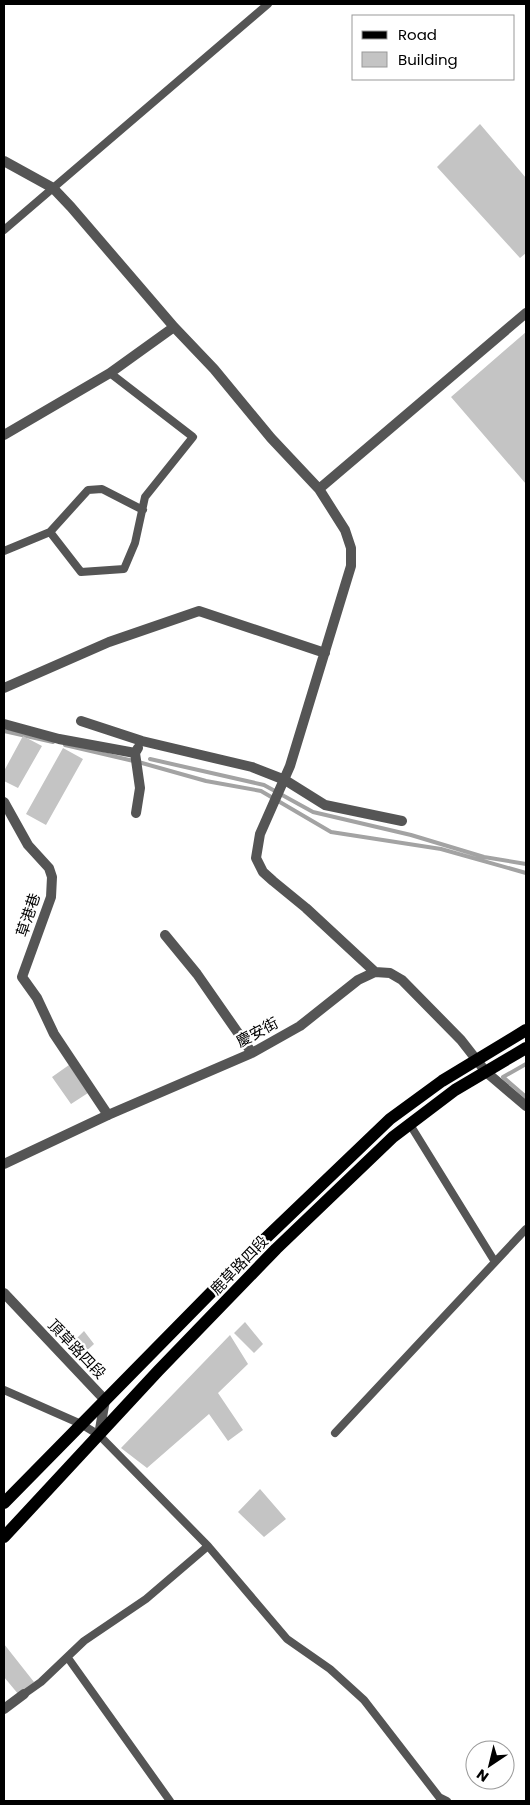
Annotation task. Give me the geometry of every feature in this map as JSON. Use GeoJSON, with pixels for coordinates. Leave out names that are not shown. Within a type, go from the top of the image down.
{"type":"FeatureCollection","features":[{"type":"Feature","properties":{"kind":"main road","name":"鹿草路四段"},"geometry":{"type":"LineString","coordinates":[[4,1503],[244,1258],[390,1119],[475,1059],[526,1030]]}},
{"type":"Feature","properties":{"kind":"main road","name":"鹿草路四段"},"geometry":{"type":"LineString","coordinates":[[4,1538],[276,1248],[409,1123],[526,1048]]}},
{"type":"Feature","properties":{"kind":"street"},"geometry":{"type":"LineString","coordinates":[[4,161],[53,188],[96,234],[174,327],[214,369],[271,438],[319,489],[345,530],[351,548],[351,566],[283,784],[275,805],[260,834],[256,858],[263,872],[375,972],[390,973],[402,980],[449,1028],[486,1072],[526,1106]]}},
{"type":"Feature","properties":{"kind":"street"},"geometry":{"type":"LineString","coordinates":[[319,489],[526,313]]}},
{"type":"Feature","properties":{"kind":"street"},"geometry":{"type":"LineString","coordinates":[[4,435],[110,373],[174,327]]}},
{"type":"Feature","properties":{"kind":"street"},"geometry":{"type":"LineString","coordinates":[[4,688],[109,642],[198,611],[325,654]]}},
{"type":"Feature","properties":{"kind":"street"},"geometry":{"type":"LineString","coordinates":[[82,721],[142,741],[252,767],[325,805],[402,821]]}},
{"type":"Feature","properties":{"kind":"street"},"geometry":{"type":"LineString","coordinates":[[4,724],[59,739],[135,753]]}},
{"type":"Feature","properties":{"kind":"street"},"geometry":{"type":"LineString","coordinates":[[136,813],[140,788],[135,753],[142,741]]}},
{"type":"Feature","properties":{"kind":"street","name":"草港巷"},"geometry":{"type":"LineString","coordinates":[[4,802],[28,845],[49,868],[52,877],[51,897],[22,977],[37,998],[54,1034],[108,1115]]}},
{"type":"Feature","properties":{"kind":"street"},"geometry":{"type":"LineString","coordinates":[[165,935],[197,974],[252,1053]]}},
{"type":"Feature","properties":{"kind":"street","name":"慶安街"},"geometry":{"type":"LineString","coordinates":[[4,1164],[108,1115],[252,1053],[300,1026],[358,980],[375,972]]}},
{"type":"Feature","properties":{"kind":"street","name":"頂草路四段"},"geometry":{"type":"LineString","coordinates":[[4,1293],[105,1400],[99,1435]]}},
{"type":"Feature","properties":{"kind":"street"},"geometry":{"type":"LineString","coordinates":[[4,1709],[24,1694]]}},
{"type":"Feature","properties":{"kind":"lane"},"geometry":{"type":"LineString","coordinates":[[4,230],[268,4]]}},
{"type":"Feature","properties":{"kind":"lane"},"geometry":{"type":"LineString","coordinates":[[50,532],[81,572],[124,569],[135,543],[145,497],[193,437],[110,373]]}},
{"type":"Feature","properties":{"kind":"lane"},"geometry":{"type":"LineString","coordinates":[[4,551],[50,532],[88,490],[102,489],[143,510]]}},
{"type":"Feature","properties":{"kind":"lane"},"geometry":{"type":"LineString","coordinates":[[409,1123],[495,1262]]}},
{"type":"Feature","properties":{"kind":"lane"},"geometry":{"type":"LineString","coordinates":[[335,1433],[526,1229]]}},
{"type":"Feature","properties":{"kind":"lane"},"geometry":{"type":"LineString","coordinates":[[4,1390],[82,1424],[99,1435],[208,1546],[286,1639],[330,1669],[364,1700],[439,1797],[447,1801]]}},
{"type":"Feature","properties":{"kind":"lane"},"geometry":{"type":"LineString","coordinates":[[24,1694],[41,1682],[84,1641],[146,1599],[208,1546]]}},
{"type":"Feature","properties":{"kind":"lane"},"geometry":{"type":"LineString","coordinates":[[68,1658],[170,1801]]}},
{"type":"Feature","properties":{"kind":"building"},"geometry":{"type":"Polygon","coordinates":[[[480,124],[526,178],[526,253],[520,258],[437,167],[480,124]]]}},
{"type":"Feature","properties":{"kind":"building"},"geometry":{"type":"Polygon","coordinates":[[[526,332],[526,484],[451,397],[526,332]]]}},
{"type":"Feature","properties":{"kind":"building"},"geometry":{"type":"Polygon","coordinates":[[[23,736],[42,746],[18,788],[4,781],[4,771],[23,736]]]}},
{"type":"Feature","properties":{"kind":"building"},"geometry":{"type":"Polygon","coordinates":[[[63,748],[83,759],[46,825],[26,814],[63,748]]]}},
{"type":"Feature","properties":{"kind":"building"},"geometry":{"type":"Polygon","coordinates":[[[69,1065],[88,1093],[71,1104],[52,1077],[69,1065]]]}},
{"type":"Feature","properties":{"kind":"building"},"geometry":{"type":"Polygon","coordinates":[[[245,1322],[263,1344],[254,1353],[234,1333],[245,1322]]]}},
{"type":"Feature","properties":{"kind":"building"},"geometry":{"type":"Polygon","coordinates":[[[84,1331],[94,1344],[81,1356],[71,1344],[84,1331]]]}},
{"type":"Feature","properties":{"kind":"building"},"geometry":{"type":"Polygon","coordinates":[[[230,1335],[248,1364],[218,1393],[243,1430],[228,1441],[209,1414],[147,1468],[121,1448],[230,1335]]]}},
{"type":"Feature","properties":{"kind":"building"},"geometry":{"type":"Polygon","coordinates":[[[260,1489],[286,1519],[264,1537],[238,1512],[260,1489]]]}},
{"type":"Feature","properties":{"kind":"building"},"geometry":{"type":"Polygon","coordinates":[[[4,1644],[34,1682],[19,1695],[4,1677],[4,1644]]]}},
{"type":"Feature","properties":{"kind":"waterway"},"geometry":{"type":"LineString","coordinates":[[4,731],[53,742]]}},
{"type":"Feature","properties":{"kind":"waterway"},"geometry":{"type":"LineString","coordinates":[[65,745],[142,763],[206,781],[261,791],[331,832],[441,849],[526,873]]}},
{"type":"Feature","properties":{"kind":"waterway"},"geometry":{"type":"LineString","coordinates":[[150,759],[264,785],[313,812],[411,835],[484,857],[526,864]]}},
{"type":"Feature","properties":{"kind":"waterway"},"geometry":{"type":"LineString","coordinates":[[526,1064],[503,1077],[526,1097]]}}]}
